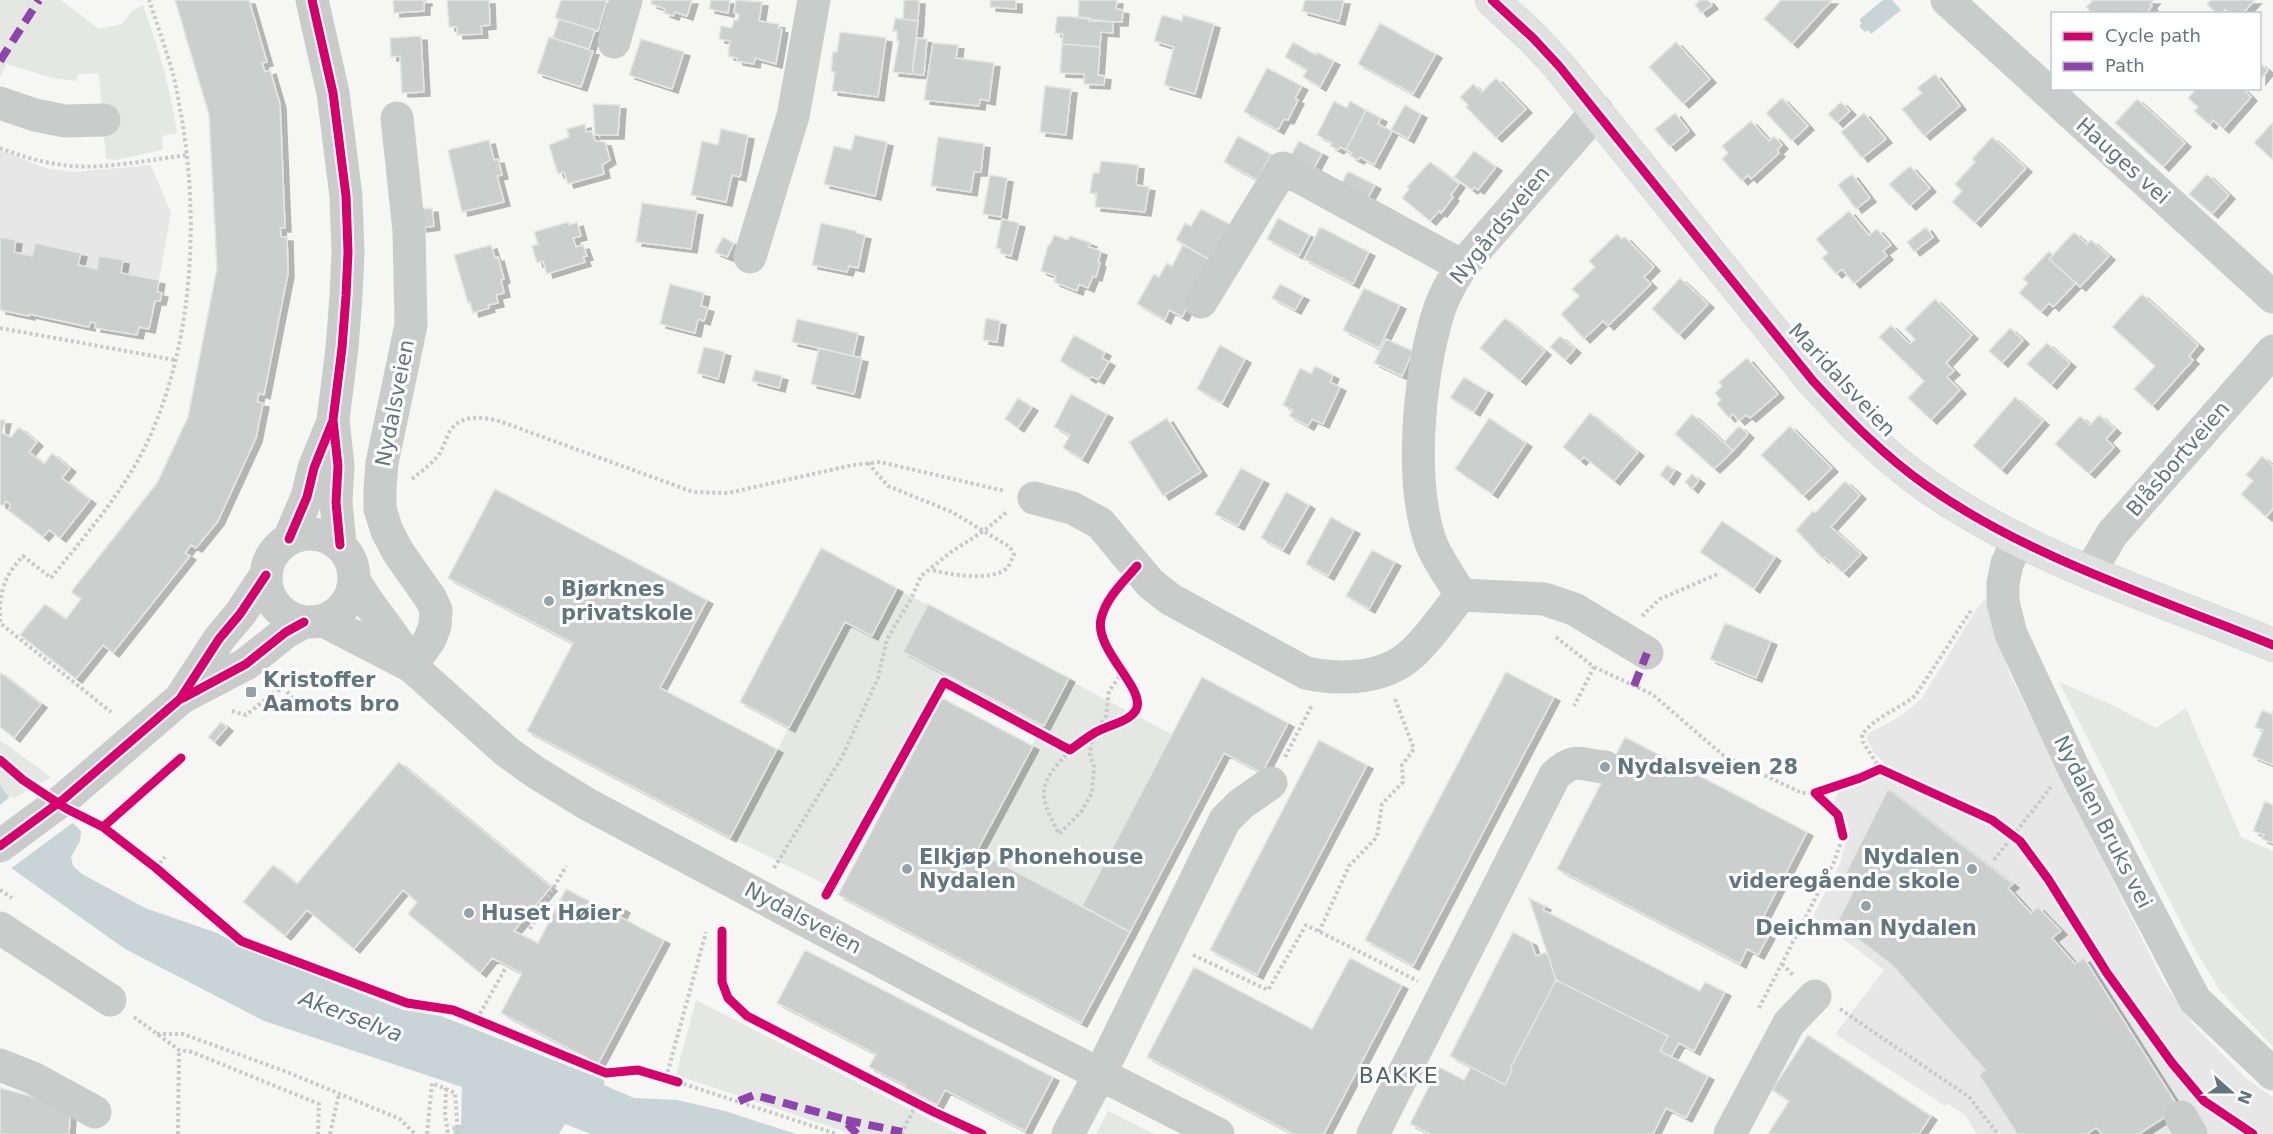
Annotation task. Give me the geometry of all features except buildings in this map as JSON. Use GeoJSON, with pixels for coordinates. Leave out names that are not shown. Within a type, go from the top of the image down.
{"type":"FeatureCollection","features":[{"type":"Feature","properties":{"kind":"main road","name":"Maridalsveien"},"geometry":{"type":"LineString","coordinates":[[1492,0],[1533,38],[1597,111],[1785,346],[1850,420],[1887,455],[1927,486],[2018,539],[2090,572],[2273,645]]}},
{"type":"Feature","properties":{"kind":"street"},"geometry":{"type":"LineString","coordinates":[[312,0],[333,93],[346,207],[348,252],[345,306],[333,420],[338,466],[336,502],[340,544]]}},
{"type":"Feature","properties":{"kind":"street"},"geometry":{"type":"LineString","coordinates":[[614,42],[626,0]]}},
{"type":"Feature","properties":{"kind":"street"},"geometry":{"type":"LineString","coordinates":[[750,257],[793,116],[814,0]]}},
{"type":"Feature","properties":{"kind":"street","name":"Hauges vei"},"geometry":{"type":"LineString","coordinates":[[1947,0],[2273,297]]}},
{"type":"Feature","properties":{"kind":"street"},"geometry":{"type":"LineString","coordinates":[[0,103],[35,115],[65,121],[104,120]]}},
{"type":"Feature","properties":{"kind":"street","name":"Nygårdsveien"},"geometry":{"type":"LineString","coordinates":[[1461,595],[1432,544],[1425,522],[1419,469],[1420,416],[1436,318],[1451,283],[1462,266],[1597,111]]}},
{"type":"Feature","properties":{"kind":"street","name":"Nydalsveien"},"geometry":{"type":"LineString","coordinates":[[398,118],[409,231],[411,324],[382,463],[380,509],[387,531],[398,552],[431,599],[436,610],[435,626],[430,639],[411,666]]}},
{"type":"Feature","properties":{"kind":"street"},"geometry":{"type":"LineString","coordinates":[[1201,302],[1283,168],[1462,266]]}},
{"type":"Feature","properties":{"kind":"street","name":"Blåsbortveien"},"geometry":{"type":"LineString","coordinates":[[2090,572],[2112,534],[2273,351]]}},
{"type":"Feature","properties":{"kind":"street"},"geometry":{"type":"LineString","coordinates":[[180,699],[219,639],[240,614],[266,575],[273,554],[289,539],[307,497],[314,468],[333,420]]}},
{"type":"Feature","properties":{"kind":"street"},"geometry":{"type":"LineString","coordinates":[[1028,496],[1072,508],[1100,523],[1150,583],[1170,598],[1306,673],[1329,678],[1354,678],[1386,670],[1415,651],[1461,595],[1545,599],[1574,609],[1647,653]]}},
{"type":"Feature","properties":{"kind":"street"},"geometry":{"type":"LineString","coordinates":[[0,846],[65,798],[180,699],[246,664],[286,632],[332,617],[345,606],[355,582],[352,561],[340,544],[315,534],[289,539]]}},
{"type":"Feature","properties":{"kind":"street","name":"Nydalen Bruks vei"},"geometry":{"type":"LineString","coordinates":[[2018,539],[2007,564],[2003,583],[2003,602],[2011,634],[2074,769],[2195,1000],[2273,1074]]}},
{"type":"Feature","properties":{"kind":"street"},"geometry":{"type":"LineString","coordinates":[[266,575],[267,588],[272,601],[280,611],[291,619],[314,621]]}},
{"type":"Feature","properties":{"kind":"street","name":"Nydalsveien"},"geometry":{"type":"LineString","coordinates":[[355,582],[370,608],[399,644],[411,666]]}},
{"type":"Feature","properties":{"kind":"street","name":"Nydalsveien"},"geometry":{"type":"LineString","coordinates":[[314,621],[411,666],[506,751],[568,793],[977,1012],[1218,1134]]}},
{"type":"Feature","properties":{"kind":"street"},"geometry":{"type":"LineString","coordinates":[[1373,1134],[1555,775],[1567,765],[1579,762],[1605,766]]}},
{"type":"Feature","properties":{"kind":"street"},"geometry":{"type":"LineString","coordinates":[[1068,1134],[1225,820],[1241,804],[1271,783]]}},
{"type":"Feature","properties":{"kind":"street"},"geometry":{"type":"LineString","coordinates":[[0,928],[111,1000]]}},
{"type":"Feature","properties":{"kind":"street"},"geometry":{"type":"LineString","coordinates":[[1730,1134],[1789,1023],[1815,996]]}},
{"type":"Feature","properties":{"kind":"street"},"geometry":{"type":"LineString","coordinates":[[0,1065],[33,1078],[95,1112]]}},
{"type":"Feature","properties":{"kind":"path"},"geometry":{"type":"LineString","coordinates":[[15,549],[51,578],[92,529],[145,447],[162,405],[175,360],[190,261],[191,217],[188,155],[174,75],[149,0]]}},
{"type":"Feature","properties":{"kind":"path"},"geometry":{"type":"LineString","coordinates":[[0,148],[21,156],[72,166],[99,166],[188,155]]}},
{"type":"Feature","properties":{"kind":"path"},"geometry":{"type":"LineString","coordinates":[[0,328],[175,360]]}},
{"type":"Feature","properties":{"kind":"path"},"geometry":{"type":"LineString","coordinates":[[380,489],[391,488],[411,480],[429,466],[440,453],[452,429],[467,419],[482,417],[502,422],[693,492],[728,493],[880,462],[1028,496]]}},
{"type":"Feature","properties":{"kind":"path"},"geometry":{"type":"LineString","coordinates":[[868,463],[888,486],[952,512],[986,530],[1010,547],[1014,555],[1007,568],[994,575],[971,576],[941,573],[930,569]]}},
{"type":"Feature","properties":{"kind":"path"},"geometry":{"type":"LineString","coordinates":[[774,868],[842,757],[878,678],[887,639],[912,597],[921,576],[986,530],[1028,496]]}},
{"type":"Feature","properties":{"kind":"path"},"geometry":{"type":"LineString","coordinates":[[23,556],[3,583],[0,623],[111,712]]}},
{"type":"Feature","properties":{"kind":"path"},"geometry":{"type":"LineString","coordinates":[[1619,636],[1660,599],[1720,573]]}},
{"type":"Feature","properties":{"kind":"path"},"geometry":{"type":"LineString","coordinates":[[1890,773],[1880,768],[1863,742],[1862,735],[1915,696],[1977,603]]}},
{"type":"Feature","properties":{"kind":"path"},"geometry":{"type":"LineString","coordinates":[[1548,632],[1594,667],[1652,694],[1724,756],[1802,793],[1815,793],[1826,789]]}},
{"type":"Feature","properties":{"kind":"path"},"geometry":{"type":"LineString","coordinates":[[1574,706],[1594,667]]}},
{"type":"Feature","properties":{"kind":"path"},"geometry":{"type":"LineString","coordinates":[[1110,724],[1095,733],[1066,748],[1045,782],[1043,793],[1045,805],[1059,834],[1088,803],[1092,793],[1094,767],[1090,754],[1095,733],[1106,716],[1109,691],[1122,673]]}},
{"type":"Feature","properties":{"kind":"path"},"geometry":{"type":"LineString","coordinates":[[232,711],[246,715],[275,692],[284,688],[298,704]]}},
{"type":"Feature","properties":{"kind":"path"},"geometry":{"type":"LineString","coordinates":[[1271,783],[1315,698]]}},
{"type":"Feature","properties":{"kind":"path"},"geometry":{"type":"LineString","coordinates":[[1319,932],[1349,866],[1377,837],[1382,804],[1403,782],[1402,765],[1414,749],[1402,720]]}},
{"type":"Feature","properties":{"kind":"path"},"geometry":{"type":"LineString","coordinates":[[111,834],[98,825],[181,758]]}},
{"type":"Feature","properties":{"kind":"path"},"geometry":{"type":"LineString","coordinates":[[1870,773],[1880,768]]}},
{"type":"Feature","properties":{"kind":"path"},"geometry":{"type":"LineString","coordinates":[[1815,793],[1823,800]]}},
{"type":"Feature","properties":{"kind":"path"},"geometry":{"type":"LineString","coordinates":[[1994,860],[2039,801]]}},
{"type":"Feature","properties":{"kind":"path"},"geometry":{"type":"LineString","coordinates":[[1757,1012],[1834,862],[1843,836],[1840,825]]}},
{"type":"Feature","properties":{"kind":"path"},"geometry":{"type":"LineString","coordinates":[[2001,827],[2020,841]]}},
{"type":"Feature","properties":{"kind":"path"},"geometry":{"type":"LineString","coordinates":[[156,868],[165,857]]}},
{"type":"Feature","properties":{"kind":"path"},"geometry":{"type":"LineString","coordinates":[[147,861],[165,876]]}},
{"type":"Feature","properties":{"kind":"path"},"geometry":{"type":"LineString","coordinates":[[530,929],[566,866]]}},
{"type":"Feature","properties":{"kind":"path"},"geometry":{"type":"LineString","coordinates":[[1203,959],[1268,990],[1306,925],[1407,974]]}},
{"type":"Feature","properties":{"kind":"path"},"geometry":{"type":"LineString","coordinates":[[706,932],[661,1076],[837,1134]]}},
{"type":"Feature","properties":{"kind":"path"},"geometry":{"type":"LineString","coordinates":[[486,1024],[473,1018],[505,969]]}},
{"type":"Feature","properties":{"kind":"path"},"geometry":{"type":"LineString","coordinates":[[1848,1014],[1969,1096],[1998,1134]]}},
{"type":"Feature","properties":{"kind":"path"},"geometry":{"type":"LineString","coordinates":[[157,1034],[183,1034],[287,1072],[400,1119],[415,1134]]}},
{"type":"Feature","properties":{"kind":"path"},"geometry":{"type":"LineString","coordinates":[[178,1134],[179,1050],[192,1052],[319,1104],[318,1134]]}},
{"type":"Feature","properties":{"kind":"path"},"geometry":{"type":"LineString","coordinates":[[427,1134],[432,1083],[455,1093],[458,1134]]}},
{"type":"Feature","properties":{"kind":"path"},"geometry":{"type":"LineString","coordinates":[[446,1088],[444,1114],[448,1134]]}},
{"type":"Feature","properties":{"kind":"path"},"geometry":{"type":"LineString","coordinates":[[330,1134],[339,1094]]}},
{"type":"Feature","properties":{"kind":"path"},"geometry":{"type":"LineString","coordinates":[[901,1134],[917,1103]]}},
{"type":"Feature","properties":{"kind":"shaded area"},"geometry":{"type":"Polygon","coordinates":[[[0,0],[61,0],[99,29],[122,24],[132,11],[143,5],[163,68],[177,133],[162,136],[163,150],[115,160],[106,159],[99,73],[78,74],[77,81],[53,78],[6,64],[0,78],[0,0]]]}},
{"type":"Feature","properties":{"kind":"shaded area"},"geometry":{"type":"Polygon","coordinates":[[[0,150],[46,168],[73,172],[151,165],[171,213],[159,280],[121,273],[122,260],[100,256],[97,269],[78,265],[80,252],[35,244],[32,256],[14,252],[16,240],[0,237],[0,150]]]}},
{"type":"Feature","properties":{"kind":"shaded area"},"geometry":{"type":"Polygon","coordinates":[[[896,589],[928,605],[903,651],[951,676],[837,890],[731,838],[844,622],[871,636],[896,589]]]}},
{"type":"Feature","properties":{"kind":"shaded area","name":"Nydalen videregående skole"},"geometry":{"type":"Polygon","coordinates":[[[1989,598],[1993,625],[2010,675],[2163,981],[2196,1028],[2247,1079],[2273,1097],[2273,1134],[1977,1134],[1965,1115],[1948,1104],[1945,1106],[1835,1034],[1884,970],[1813,916],[1840,864],[1849,830],[1843,813],[1834,803],[1835,797],[1852,785],[1875,778],[1883,762],[1874,753],[1867,739],[1869,733],[1901,716],[1922,698],[1976,610],[1983,601],[1989,598]]]}},
{"type":"Feature","properties":{"kind":"shaded area"},"geometry":{"type":"Polygon","coordinates":[[[1067,679],[1173,735],[1081,908],[975,852],[1067,679]]]}},
{"type":"Feature","properties":{"kind":"shaded area"},"geometry":{"type":"Polygon","coordinates":[[[2059,682],[2108,703],[2156,728],[2186,708],[2241,837],[2273,851],[2273,1047],[2220,991],[2189,939],[2059,682]]]}},
{"type":"Feature","properties":{"kind":"shaded area"},"geometry":{"type":"Polygon","coordinates":[[[0,740],[51,777],[11,800],[0,784],[0,740]]]}},
{"type":"Feature","properties":{"kind":"shaded area"},"geometry":{"type":"Polygon","coordinates":[[[696,1000],[959,1134],[852,1134],[676,1075],[696,1000]]]}},
{"type":"Feature","properties":{"kind":"shaded area"},"geometry":{"type":"Polygon","coordinates":[[[1108,1111],[1154,1134],[1096,1134],[1108,1111]]]}},
{"type":"Feature","properties":{"kind":"water"},"geometry":{"type":"Polygon","coordinates":[[[1883,0],[1892,0],[1901,10],[1871,34],[1868,30],[1865,32],[1859,26],[1862,23],[1859,20],[1883,0]]]}},
{"type":"Feature","properties":{"kind":"water","name":"Akerselva"},"geometry":{"type":"Polygon","coordinates":[[[0,784],[7,795],[24,808],[74,824],[81,831],[80,841],[71,857],[73,866],[82,874],[145,908],[217,933],[247,949],[403,1010],[441,1016],[604,1080],[604,1085],[634,1098],[677,1100],[725,1111],[796,1134],[591,1134],[565,1124],[559,1134],[454,1134],[452,1126],[461,1125],[462,1087],[264,1021],[125,949],[0,860],[0,784]]]}},
{"type":"Feature","properties":{"kind":"pier"},"geometry":{"type":"Polygon","coordinates":[[[11,796],[21,805],[42,816],[66,817],[75,821],[9,870],[0,864],[0,805],[11,796]]]}},
{"type":"Feature","properties":{"kind":"marked path"},"geometry":{"type":"LineString","coordinates":[[0,61],[39,0]]}},
{"type":"Feature","properties":{"kind":"marked path"},"geometry":{"type":"LineString","coordinates":[[1634,686],[1647,653]]}},
{"type":"Feature","properties":{"kind":"marked path"},"geometry":{"type":"LineString","coordinates":[[739,1101],[754,1095],[843,1119],[857,1134]]}},
{"type":"Feature","properties":{"kind":"marked path"},"geometry":{"type":"LineString","coordinates":[[846,1120],[902,1132]]}},
{"type":"Feature","properties":{"kind":"cycle path"},"geometry":{"type":"LineString","coordinates":[[312,0],[333,93],[346,196],[348,252],[346,296],[333,420],[338,466],[336,502],[340,545]]}},
{"type":"Feature","properties":{"kind":"cycle path"},"geometry":{"type":"LineString","coordinates":[[1492,0],[1559,66],[1813,381],[1881,450],[1927,486],[1966,512],[2008,535],[2095,575],[2273,645]]}},
{"type":"Feature","properties":{"kind":"cycle path"},"geometry":{"type":"LineString","coordinates":[[289,539],[307,497],[314,468],[332,423]]}},
{"type":"Feature","properties":{"kind":"cycle path"},"geometry":{"type":"LineString","coordinates":[[826,895],[944,682],[1070,750],[1096,732],[1133,714],[1137,701],[1134,691],[1105,643],[1101,631],[1101,619],[1111,597],[1137,566]]}},
{"type":"Feature","properties":{"kind":"cycle path"},"geometry":{"type":"LineString","coordinates":[[0,846],[65,798],[180,699],[219,639],[240,614],[266,575]]}},
{"type":"Feature","properties":{"kind":"cycle path"},"geometry":{"type":"LineString","coordinates":[[183,698],[246,664],[286,632],[304,622]]}},
{"type":"Feature","properties":{"kind":"cycle path"},"geometry":{"type":"LineString","coordinates":[[103,827],[181,758]]}},
{"type":"Feature","properties":{"kind":"cycle path"},"geometry":{"type":"LineString","coordinates":[[0,760],[23,780],[67,809],[103,827],[156,868],[241,941],[407,1003],[453,1010],[606,1073],[638,1070],[678,1082]]}},
{"type":"Feature","properties":{"kind":"cycle path"},"geometry":{"type":"LineString","coordinates":[[1843,836],[1838,815],[1815,793],[1880,769],[1992,820],[2020,841],[2048,879],[2107,973],[2172,1063],[2204,1101],[2253,1134]]}},
{"type":"Feature","properties":{"kind":"cycle path"},"geometry":{"type":"LineString","coordinates":[[722,931],[722,982],[728,998],[747,1016],[934,1112],[982,1134]]}},
{"type":"Feature","properties":{"kind":"place","name":"Bjørknes privatskole"},"geometry":{"type":"Point","coordinates":[549,601]}},
{"type":"Feature","properties":{"kind":"place","name":"Kristoffer Aamots bro"},"geometry":{"type":"Point","coordinates":[251,692]}},
{"type":"Feature","properties":{"kind":"place","name":"Nydalsveien 28"},"geometry":{"type":"Point","coordinates":[1605,767]}},
{"type":"Feature","properties":{"kind":"place","name":"Elkjøp Phonehouse Nydalen"},"geometry":{"type":"Point","coordinates":[907,869]}},
{"type":"Feature","properties":{"kind":"place","name":"Nydalen videregående skole"},"geometry":{"type":"Point","coordinates":[1972,869]}},
{"type":"Feature","properties":{"kind":"place","name":"Deichman Nydalen"},"geometry":{"type":"Point","coordinates":[1866,906]}},
{"type":"Feature","properties":{"kind":"place","name":"Huset Høier"},"geometry":{"type":"Point","coordinates":[469,913]}},
{"type":"Feature","properties":{"kind":"district","name":"BAKKE"},"geometry":{"type":"Point","coordinates":[1399,1075]}}]}
